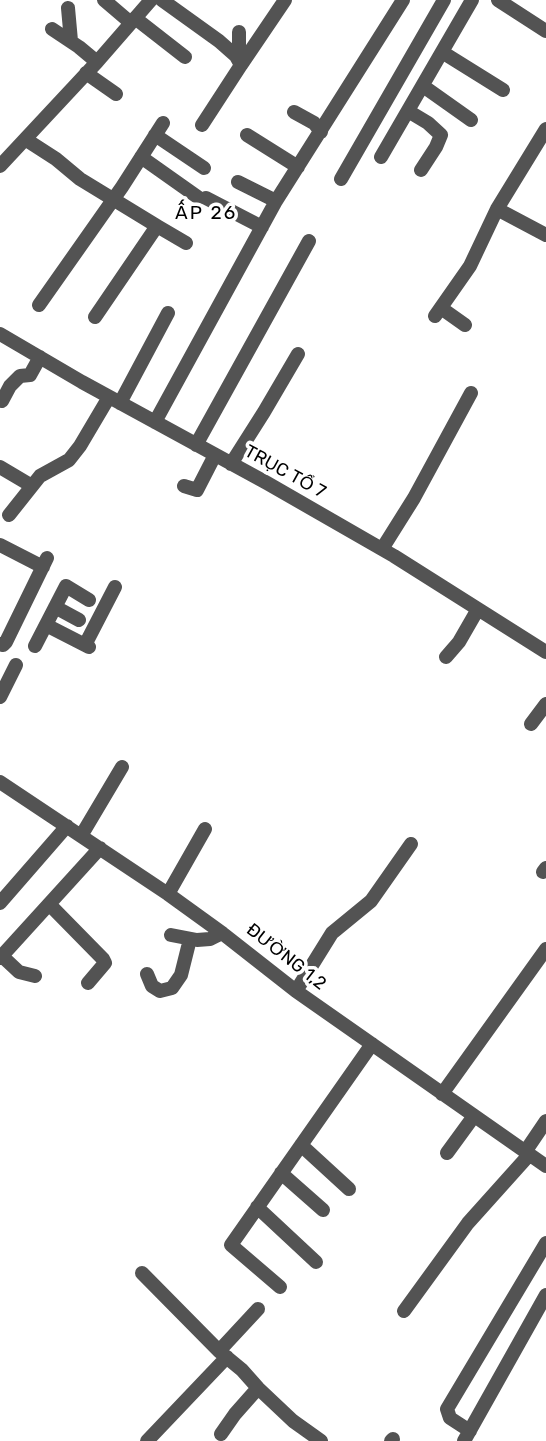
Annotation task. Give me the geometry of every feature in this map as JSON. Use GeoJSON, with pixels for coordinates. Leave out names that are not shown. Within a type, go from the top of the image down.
{"type":"FeatureCollection","features":[{"type":"Feature","properties":{"kind":"street"},"geometry":{"type":"LineString","coordinates":[[104,0],[185,57]]}},
{"type":"Feature","properties":{"kind":"street"},"geometry":{"type":"LineString","coordinates":[[0,166],[151,0]]}},
{"type":"Feature","properties":{"kind":"street"},"geometry":{"type":"LineString","coordinates":[[162,0],[219,41],[238,60]]}},
{"type":"Feature","properties":{"kind":"street"},"geometry":{"type":"LineString","coordinates":[[202,125],[238,60],[285,0]]}},
{"type":"Feature","properties":{"kind":"street"},"geometry":{"type":"LineString","coordinates":[[155,422],[276,201],[403,0]]}},
{"type":"Feature","properties":{"kind":"street"},"geometry":{"type":"LineString","coordinates":[[341,179],[444,0]]}},
{"type":"Feature","properties":{"kind":"street"},"geometry":{"type":"LineString","coordinates":[[381,157],[472,0]]}},
{"type":"Feature","properties":{"kind":"street"},"geometry":{"type":"LineString","coordinates":[[498,0],[545,29]]}},
{"type":"Feature","properties":{"kind":"street"},"geometry":{"type":"LineString","coordinates":[[68,8],[71,41]]}},
{"type":"Feature","properties":{"kind":"street"},"geometry":{"type":"LineString","coordinates":[[52,29],[97,62]]}},
{"type":"Feature","properties":{"kind":"street"},"geometry":{"type":"LineString","coordinates":[[238,60],[239,32]]}},
{"type":"Feature","properties":{"kind":"street"},"geometry":{"type":"LineString","coordinates":[[442,52],[503,90]]}},
{"type":"Feature","properties":{"kind":"street"},"geometry":{"type":"LineString","coordinates":[[86,73],[116,94]]}},
{"type":"Feature","properties":{"kind":"street"},"geometry":{"type":"LineString","coordinates":[[423,86],[471,120]]}},
{"type":"Feature","properties":{"kind":"street"},"geometry":{"type":"LineString","coordinates":[[408,111],[428,122],[440,135],[436,147],[421,170]]}},
{"type":"Feature","properties":{"kind":"street"},"geometry":{"type":"LineString","coordinates":[[293,112],[314,123],[321,132]]}},
{"type":"Feature","properties":{"kind":"street"},"geometry":{"type":"LineString","coordinates":[[39,305],[159,129],[204,169]]}},
{"type":"Feature","properties":{"kind":"street"},"geometry":{"type":"LineString","coordinates":[[465,326],[438,312],[470,266],[497,209],[546,130]]}},
{"type":"Feature","properties":{"kind":"street"},"geometry":{"type":"LineString","coordinates":[[247,135],[298,167]]}},
{"type":"Feature","properties":{"kind":"street"},"geometry":{"type":"LineString","coordinates":[[25,139],[80,179],[186,243]]}},
{"type":"Feature","properties":{"kind":"street"},"geometry":{"type":"LineString","coordinates":[[141,157],[202,198],[262,227]]}},
{"type":"Feature","properties":{"kind":"street"},"geometry":{"type":"LineString","coordinates":[[237,182],[276,201]]}},
{"type":"Feature","properties":{"kind":"street"},"geometry":{"type":"LineString","coordinates":[[497,209],[546,235]]}},
{"type":"Feature","properties":{"kind":"street"},"geometry":{"type":"LineString","coordinates":[[96,317],[157,226]]}},
{"type":"Feature","properties":{"kind":"street"},"geometry":{"type":"LineString","coordinates":[[196,444],[309,242]]}},
{"type":"Feature","properties":{"kind":"street"},"geometry":{"type":"LineString","coordinates":[[9,514],[40,476],[69,460],[115,400],[168,313]]}},
{"type":"Feature","properties":{"kind":"street","name":"TRỤC TỔ 7"},"geometry":{"type":"LineString","coordinates":[[0,334],[382,549],[546,652]]}},
{"type":"Feature","properties":{"kind":"street"},"geometry":{"type":"LineString","coordinates":[[231,464],[298,354]]}},
{"type":"Feature","properties":{"kind":"street"},"geometry":{"type":"LineString","coordinates":[[2,401],[10,386],[20,376],[30,375],[40,358]]}},
{"type":"Feature","properties":{"kind":"street"},"geometry":{"type":"LineString","coordinates":[[382,549],[414,498],[471,393]]}},
{"type":"Feature","properties":{"kind":"street"},"geometry":{"type":"LineString","coordinates":[[184,486],[197,490],[215,455]]}},
{"type":"Feature","properties":{"kind":"street"},"geometry":{"type":"LineString","coordinates":[[0,467],[32,486]]}},
{"type":"Feature","properties":{"kind":"street"},"geometry":{"type":"LineString","coordinates":[[0,545],[45,563],[6,642],[0,644]]}},
{"type":"Feature","properties":{"kind":"street"},"geometry":{"type":"LineString","coordinates":[[35,646],[66,586],[89,600]]}},
{"type":"Feature","properties":{"kind":"street"},"geometry":{"type":"LineString","coordinates":[[20,614],[87,646],[115,587]]}},
{"type":"Feature","properties":{"kind":"street"},"geometry":{"type":"LineString","coordinates":[[55,607],[79,620]]}},
{"type":"Feature","properties":{"kind":"street"},"geometry":{"type":"LineString","coordinates":[[446,657],[459,642],[478,609]]}},
{"type":"Feature","properties":{"kind":"street"},"geometry":{"type":"LineString","coordinates":[[0,697],[16,665]]}},
{"type":"Feature","properties":{"kind":"street"},"geometry":{"type":"LineString","coordinates":[[531,724],[546,704]]}},
{"type":"Feature","properties":{"kind":"street"},"geometry":{"type":"LineString","coordinates":[[81,836],[122,767]]}},
{"type":"Feature","properties":{"kind":"street","name":"ĐƯỜNG 1,2"},"geometry":{"type":"LineString","coordinates":[[0,782],[168,894],[296,991],[546,1166]]}},
{"type":"Feature","properties":{"kind":"street"},"geometry":{"type":"LineString","coordinates":[[0,903],[67,826]]}},
{"type":"Feature","properties":{"kind":"street"},"geometry":{"type":"LineString","coordinates":[[168,894],[205,829]]}},
{"type":"Feature","properties":{"kind":"street"},"geometry":{"type":"LineString","coordinates":[[296,991],[332,933],[371,901],[411,844]]}},
{"type":"Feature","properties":{"kind":"street"},"geometry":{"type":"LineString","coordinates":[[35,976],[19,972],[1,957],[100,848]]}},
{"type":"Feature","properties":{"kind":"street"},"geometry":{"type":"LineString","coordinates":[[49,904],[105,963],[88,983]]}},
{"type":"Feature","properties":{"kind":"street"},"geometry":{"type":"LineString","coordinates":[[171,935],[210,939],[222,933]]}},
{"type":"Feature","properties":{"kind":"street"},"geometry":{"type":"LineString","coordinates":[[147,974],[152,986],[160,991],[172,988],[181,975],[190,939]]}},
{"type":"Feature","properties":{"kind":"street"},"geometry":{"type":"LineString","coordinates":[[442,1094],[546,949]]}},
{"type":"Feature","properties":{"kind":"street"},"geometry":{"type":"LineString","coordinates":[[281,1287],[231,1245],[372,1044]]}},
{"type":"Feature","properties":{"kind":"street"},"geometry":{"type":"LineString","coordinates":[[447,1153],[474,1116]]}},
{"type":"Feature","properties":{"kind":"street"},"geometry":{"type":"LineString","coordinates":[[404,1311],[468,1223],[527,1153],[546,1121]]}},
{"type":"Feature","properties":{"kind":"street"},"geometry":{"type":"LineString","coordinates":[[300,1145],[349,1189]]}},
{"type":"Feature","properties":{"kind":"street"},"geometry":{"type":"LineString","coordinates":[[281,1173],[323,1210]]}},
{"type":"Feature","properties":{"kind":"street"},"geometry":{"type":"LineString","coordinates":[[257,1207],[316,1262]]}},
{"type":"Feature","properties":{"kind":"street"},"geometry":{"type":"LineString","coordinates":[[546,1243],[447,1409],[450,1418],[467,1436],[546,1295]]}},
{"type":"Feature","properties":{"kind":"street"},"geometry":{"type":"LineString","coordinates":[[142,1273],[293,1421],[321,1441]]}},
{"type":"Feature","properties":{"kind":"street"},"geometry":{"type":"LineString","coordinates":[[147,1441],[258,1310]]}},
{"type":"Feature","properties":{"kind":"street"},"geometry":{"type":"LineString","coordinates":[[220,1434],[258,1388]]}},
{"type":"Feature","properties":{"kind":"district","name":"ẤP 26"},"geometry":{"type":"Point","coordinates":[206,214]}}]}
